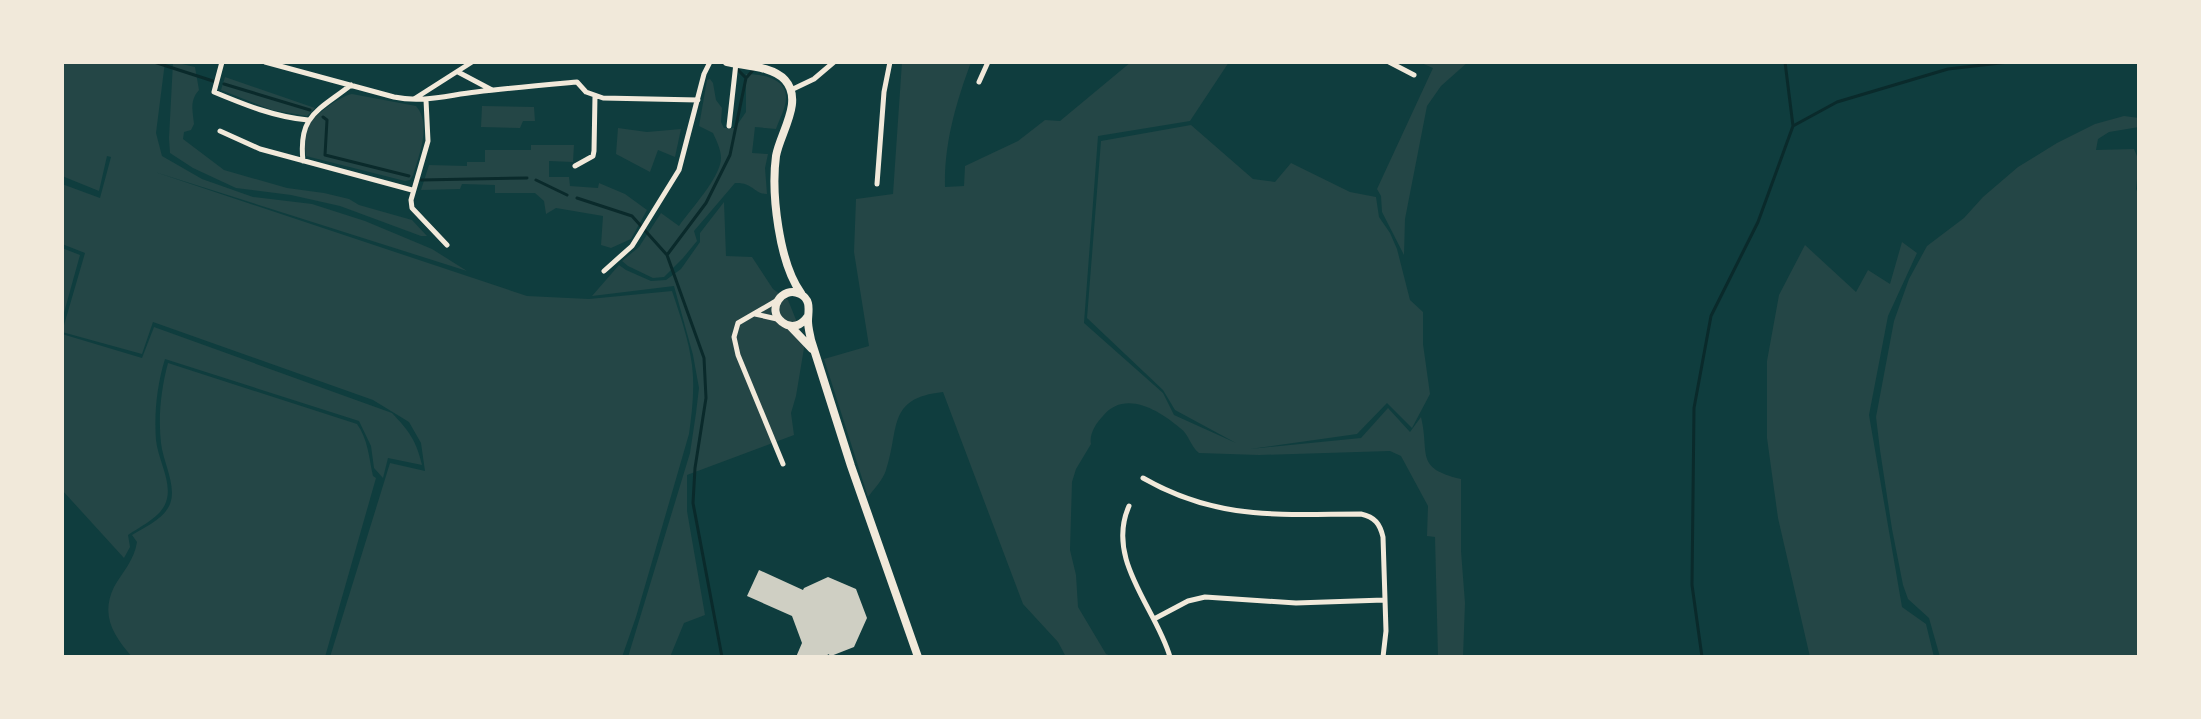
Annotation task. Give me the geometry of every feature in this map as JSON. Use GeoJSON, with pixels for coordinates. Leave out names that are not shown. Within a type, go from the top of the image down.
{"type":"FeatureCollection","features":[{"type":"Feature","properties":{"kind":"main road"},"geometry":{"type":"LineString","coordinates":[[733,63],[775,73],[785,80],[791,90],[792,104],[780,138],[775,177],[777,220],[793,280],[809,305],[809,329],[851,466],[918,657]]}},
{"type":"Feature","properties":{"kind":"main road"},"geometry":{"type":"LineString","coordinates":[[787,263],[786,279],[775,310],[779,320],[806,342],[818,360]]}},
{"type":"Feature","properties":{"kind":"main road"},"geometry":{"type":"LineString","coordinates":[[780,297],[793,292],[803,296]]}},
{"type":"Feature","properties":{"kind":"main road"},"geometry":{"type":"LineString","coordinates":[[790,326],[801,324],[808,316]]}},
{"type":"Feature","properties":{"kind":"street"},"geometry":{"type":"LineString","coordinates":[[222,62],[214,92],[259,110],[308,120]]}},
{"type":"Feature","properties":{"kind":"street"},"geometry":{"type":"LineString","coordinates":[[265,62],[413,99],[577,82],[595,96],[698,100]]}},
{"type":"Feature","properties":{"kind":"street"},"geometry":{"type":"LineString","coordinates":[[413,99],[472,62]]}},
{"type":"Feature","properties":{"kind":"street"},"geometry":{"type":"LineString","coordinates":[[604,271],[632,246],[679,170],[704,74],[710,62]]}},
{"type":"Feature","properties":{"kind":"street"},"geometry":{"type":"LineString","coordinates":[[791,90],[818,77],[834,62]]}},
{"type":"Feature","properties":{"kind":"street"},"geometry":{"type":"LineString","coordinates":[[877,184],[884,92],[890,62]]}},
{"type":"Feature","properties":{"kind":"street"},"geometry":{"type":"LineString","coordinates":[[979,82],[988,62]]}},
{"type":"Feature","properties":{"kind":"street"},"geometry":{"type":"LineString","coordinates":[[1389,62],[1414,75]]}},
{"type":"Feature","properties":{"kind":"street"},"geometry":{"type":"LineString","coordinates":[[729,126],[733,63]]}},
{"type":"Feature","properties":{"kind":"street"},"geometry":{"type":"LineString","coordinates":[[457,71],[493,91]]}},
{"type":"Feature","properties":{"kind":"street"},"geometry":{"type":"LineString","coordinates":[[303,161],[301,137],[308,120],[351,85]]}},
{"type":"Feature","properties":{"kind":"street"},"geometry":{"type":"LineString","coordinates":[[575,166],[593,156],[595,96]]}},
{"type":"Feature","properties":{"kind":"street"},"geometry":{"type":"LineString","coordinates":[[426,100],[428,141],[412,190],[412,208],[447,245]]}},
{"type":"Feature","properties":{"kind":"street"},"geometry":{"type":"LineString","coordinates":[[220,131],[260,149],[412,190]]}},
{"type":"Feature","properties":{"kind":"street"},"geometry":{"type":"LineString","coordinates":[[780,297],[738,323],[735,346],[783,464]]}},
{"type":"Feature","properties":{"kind":"street"},"geometry":{"type":"LineString","coordinates":[[754,314],[779,320]]}},
{"type":"Feature","properties":{"kind":"street"},"geometry":{"type":"LineString","coordinates":[[1143,478],[1185,498],[1239,512],[1265,515],[1361,514],[1373,518],[1381,527],[1383,537],[1386,631],[1383,657]]}},
{"type":"Feature","properties":{"kind":"street"},"geometry":{"type":"LineString","coordinates":[[1129,506],[1123,529],[1125,555],[1135,584],[1170,657]]}},
{"type":"Feature","properties":{"kind":"street"},"geometry":{"type":"LineString","coordinates":[[1154,619],[1188,601],[1211,597],[1296,603],[1384,600]]}},
{"type":"Feature","properties":{"kind":"shaded area"},"geometry":{"type":"Polygon","coordinates":[[[62,62],[165,62],[156,133],[162,156],[202,179],[253,197],[312,204],[365,221],[432,249],[467,271],[155,172],[527,296],[589,299],[672,291],[692,365],[689,434],[622,657],[330,657],[390,463],[425,471],[421,443],[409,422],[373,400],[153,322],[142,354],[62,332],[85,253],[62,244],[62,184],[100,198],[111,157],[107,156],[99,191],[62,176],[62,62]]]}},
{"type":"Feature","properties":{"kind":"shaded area"},"geometry":{"type":"Polygon","coordinates":[[[173,62],[195,67],[199,90],[193,102],[194,124],[191,130],[184,132],[183,139],[224,170],[287,188],[349,199],[359,205],[412,220],[427,236],[340,206],[291,195],[236,188],[193,168],[170,153],[173,62]]]}},
{"type":"Feature","properties":{"kind":"shaded area"},"geometry":{"type":"Polygon","coordinates":[[[902,62],[971,62],[952,123],[945,187],[964,186],[965,166],[1018,141],[1045,120],[1060,121],[1131,62],[1229,62],[1190,121],[1098,136],[1084,323],[1163,393],[1174,415],[1236,443],[1175,410],[1163,390],[1087,318],[1101,141],[1191,125],[1253,179],[1275,182],[1291,163],[1350,192],[1376,197],[1379,217],[1397,249],[1410,300],[1423,312],[1423,344],[1430,394],[1412,428],[1387,403],[1357,434],[1250,449],[1361,438],[1388,408],[1410,432],[1421,417],[1430,464],[1446,475],[1461,479],[1465,603],[1463,657],[1438,657],[1435,537],[1427,536],[1428,506],[1401,456],[1390,451],[1259,455],[1199,453],[1183,431],[1153,410],[1132,403],[1112,408],[1094,429],[1091,444],[1072,482],[1070,550],[1076,575],[1078,607],[1106,654],[1114,657],[1066,657],[1058,642],[1023,604],[943,392],[925,395],[904,409],[898,418],[885,474],[868,497],[824,359],[869,346],[854,252],[856,199],[893,194],[902,62]]]}},
{"type":"Feature","properties":{"kind":"shaded area"},"geometry":{"type":"Polygon","coordinates":[[[1419,62],[1468,62],[1441,86],[1427,106],[1405,219],[1404,255],[1382,212],[1381,196],[1377,189],[1433,68],[1419,62]]]}},
{"type":"Feature","properties":{"kind":"shaded area"},"geometry":{"type":"Polygon","coordinates":[[[746,74],[772,78],[785,91],[785,106],[776,129],[755,127],[752,153],[768,154],[765,168],[767,194],[746,184],[735,183],[694,231],[697,241],[664,277],[653,278],[628,266],[622,261],[639,247],[661,213],[679,226],[720,166],[719,148],[713,133],[699,126],[707,80],[713,83],[716,100],[722,108],[724,128],[735,128],[746,112],[746,74]]]}},
{"type":"Feature","properties":{"kind":"shaded area"},"geometry":{"type":"Polygon","coordinates":[[[225,77],[315,108],[307,116],[272,110],[221,90],[225,77]]]}},
{"type":"Feature","properties":{"kind":"shaded area"},"geometry":{"type":"Polygon","coordinates":[[[352,94],[416,106],[421,113],[424,130],[421,149],[410,180],[306,156],[305,135],[309,124],[326,108],[352,94]]]}},
{"type":"Feature","properties":{"kind":"shaded area"},"geometry":{"type":"Polygon","coordinates":[[[482,106],[534,107],[535,121],[523,121],[520,128],[481,127],[482,106]]]}},
{"type":"Feature","properties":{"kind":"shaded area"},"geometry":{"type":"Polygon","coordinates":[[[2124,116],[2139,118],[2139,127],[2109,132],[2098,139],[2096,150],[2134,149],[2139,161],[2136,189],[2139,196],[2139,657],[1940,657],[1929,618],[1908,599],[1903,585],[1880,450],[1876,417],[1894,321],[1909,279],[1927,246],[1964,218],[2018,167],[2095,124],[2124,116]]]}},
{"type":"Feature","properties":{"kind":"shaded area"},"geometry":{"type":"Polygon","coordinates":[[[618,128],[647,132],[681,129],[675,157],[658,150],[650,172],[616,154],[618,128]]]}},
{"type":"Feature","properties":{"kind":"shaded area"},"geometry":{"type":"Polygon","coordinates":[[[531,145],[574,145],[573,162],[549,161],[549,177],[569,177],[570,186],[598,188],[599,183],[625,194],[647,210],[631,239],[611,248],[601,245],[603,216],[556,208],[546,214],[544,201],[535,193],[495,193],[495,185],[462,184],[460,189],[421,190],[429,165],[467,166],[467,162],[485,162],[485,150],[531,150],[531,145]]]}},
{"type":"Feature","properties":{"kind":"shaded area"},"geometry":{"type":"Polygon","coordinates":[[[724,202],[726,256],[752,257],[773,289],[788,300],[805,342],[791,413],[794,435],[687,475],[687,511],[705,615],[684,623],[670,657],[628,657],[690,453],[699,388],[674,286],[592,296],[619,265],[651,281],[666,280],[681,269],[700,242],[700,233],[724,202]]]}},
{"type":"Feature","properties":{"kind":"shaded area"},"geometry":{"type":"Polygon","coordinates":[[[1902,242],[1917,253],[1888,316],[1869,415],[1902,607],[1926,624],[1934,657],[1810,657],[1778,518],[1767,438],[1767,361],[1779,295],[1805,245],[1856,292],[1868,270],[1890,284],[1902,242]]]}},
{"type":"Feature","properties":{"kind":"shaded area"},"geometry":{"type":"Polygon","coordinates":[[[62,248],[80,255],[62,320],[62,248]]]}},
{"type":"Feature","properties":{"kind":"shaded area"},"geometry":{"type":"Polygon","coordinates":[[[154,327],[392,413],[411,436],[422,465],[388,458],[383,478],[374,468],[371,446],[359,421],[165,359],[158,389],[155,430],[168,495],[160,512],[128,535],[130,547],[124,558],[62,490],[62,334],[142,358],[154,327]]]}},
{"type":"Feature","properties":{"kind":"shaded area"},"geometry":{"type":"Polygon","coordinates":[[[168,363],[357,424],[361,430],[376,478],[325,657],[132,657],[115,633],[108,607],[114,587],[133,555],[137,542],[132,535],[163,514],[172,497],[160,423],[168,363]]]}},
{"type":"Feature","properties":{"kind":"building"},"geometry":{"type":"Polygon","coordinates":[[[759,570],[803,590],[828,577],[856,589],[867,618],[854,647],[831,656],[828,654],[827,657],[796,657],[802,643],[792,616],[747,596],[759,570]]]}},
{"type":"Feature","properties":{"kind":"waterway"},"geometry":{"type":"LineString","coordinates":[[154,62],[213,81]]}},
{"type":"Feature","properties":{"kind":"waterway"},"geometry":{"type":"LineString","coordinates":[[747,77],[760,62]]}},
{"type":"Feature","properties":{"kind":"waterway"},"geometry":{"type":"LineString","coordinates":[[1785,62],[1793,126]]}},
{"type":"Feature","properties":{"kind":"waterway"},"geometry":{"type":"LineString","coordinates":[[1702,657],[1692,585],[1694,408],[1711,316],[1758,222],[1793,126],[1837,102],[1948,69],[2009,62]]}},
{"type":"Feature","properties":{"kind":"waterway"},"geometry":{"type":"LineString","coordinates":[[667,255],[706,203],[730,155],[746,78],[735,67]]}},
{"type":"Feature","properties":{"kind":"waterway"},"geometry":{"type":"LineString","coordinates":[[224,84],[310,110]]}},
{"type":"Feature","properties":{"kind":"waterway"},"geometry":{"type":"LineString","coordinates":[[323,117],[327,120],[325,155],[409,176]]}},
{"type":"Feature","properties":{"kind":"waterway"},"geometry":{"type":"LineString","coordinates":[[421,180],[527,178]]}},
{"type":"Feature","properties":{"kind":"waterway"},"geometry":{"type":"LineString","coordinates":[[536,180],[567,195]]}},
{"type":"Feature","properties":{"kind":"waterway"},"geometry":{"type":"LineString","coordinates":[[577,198],[632,216],[667,255],[704,358],[706,398],[693,503],[722,657]]}}]}
